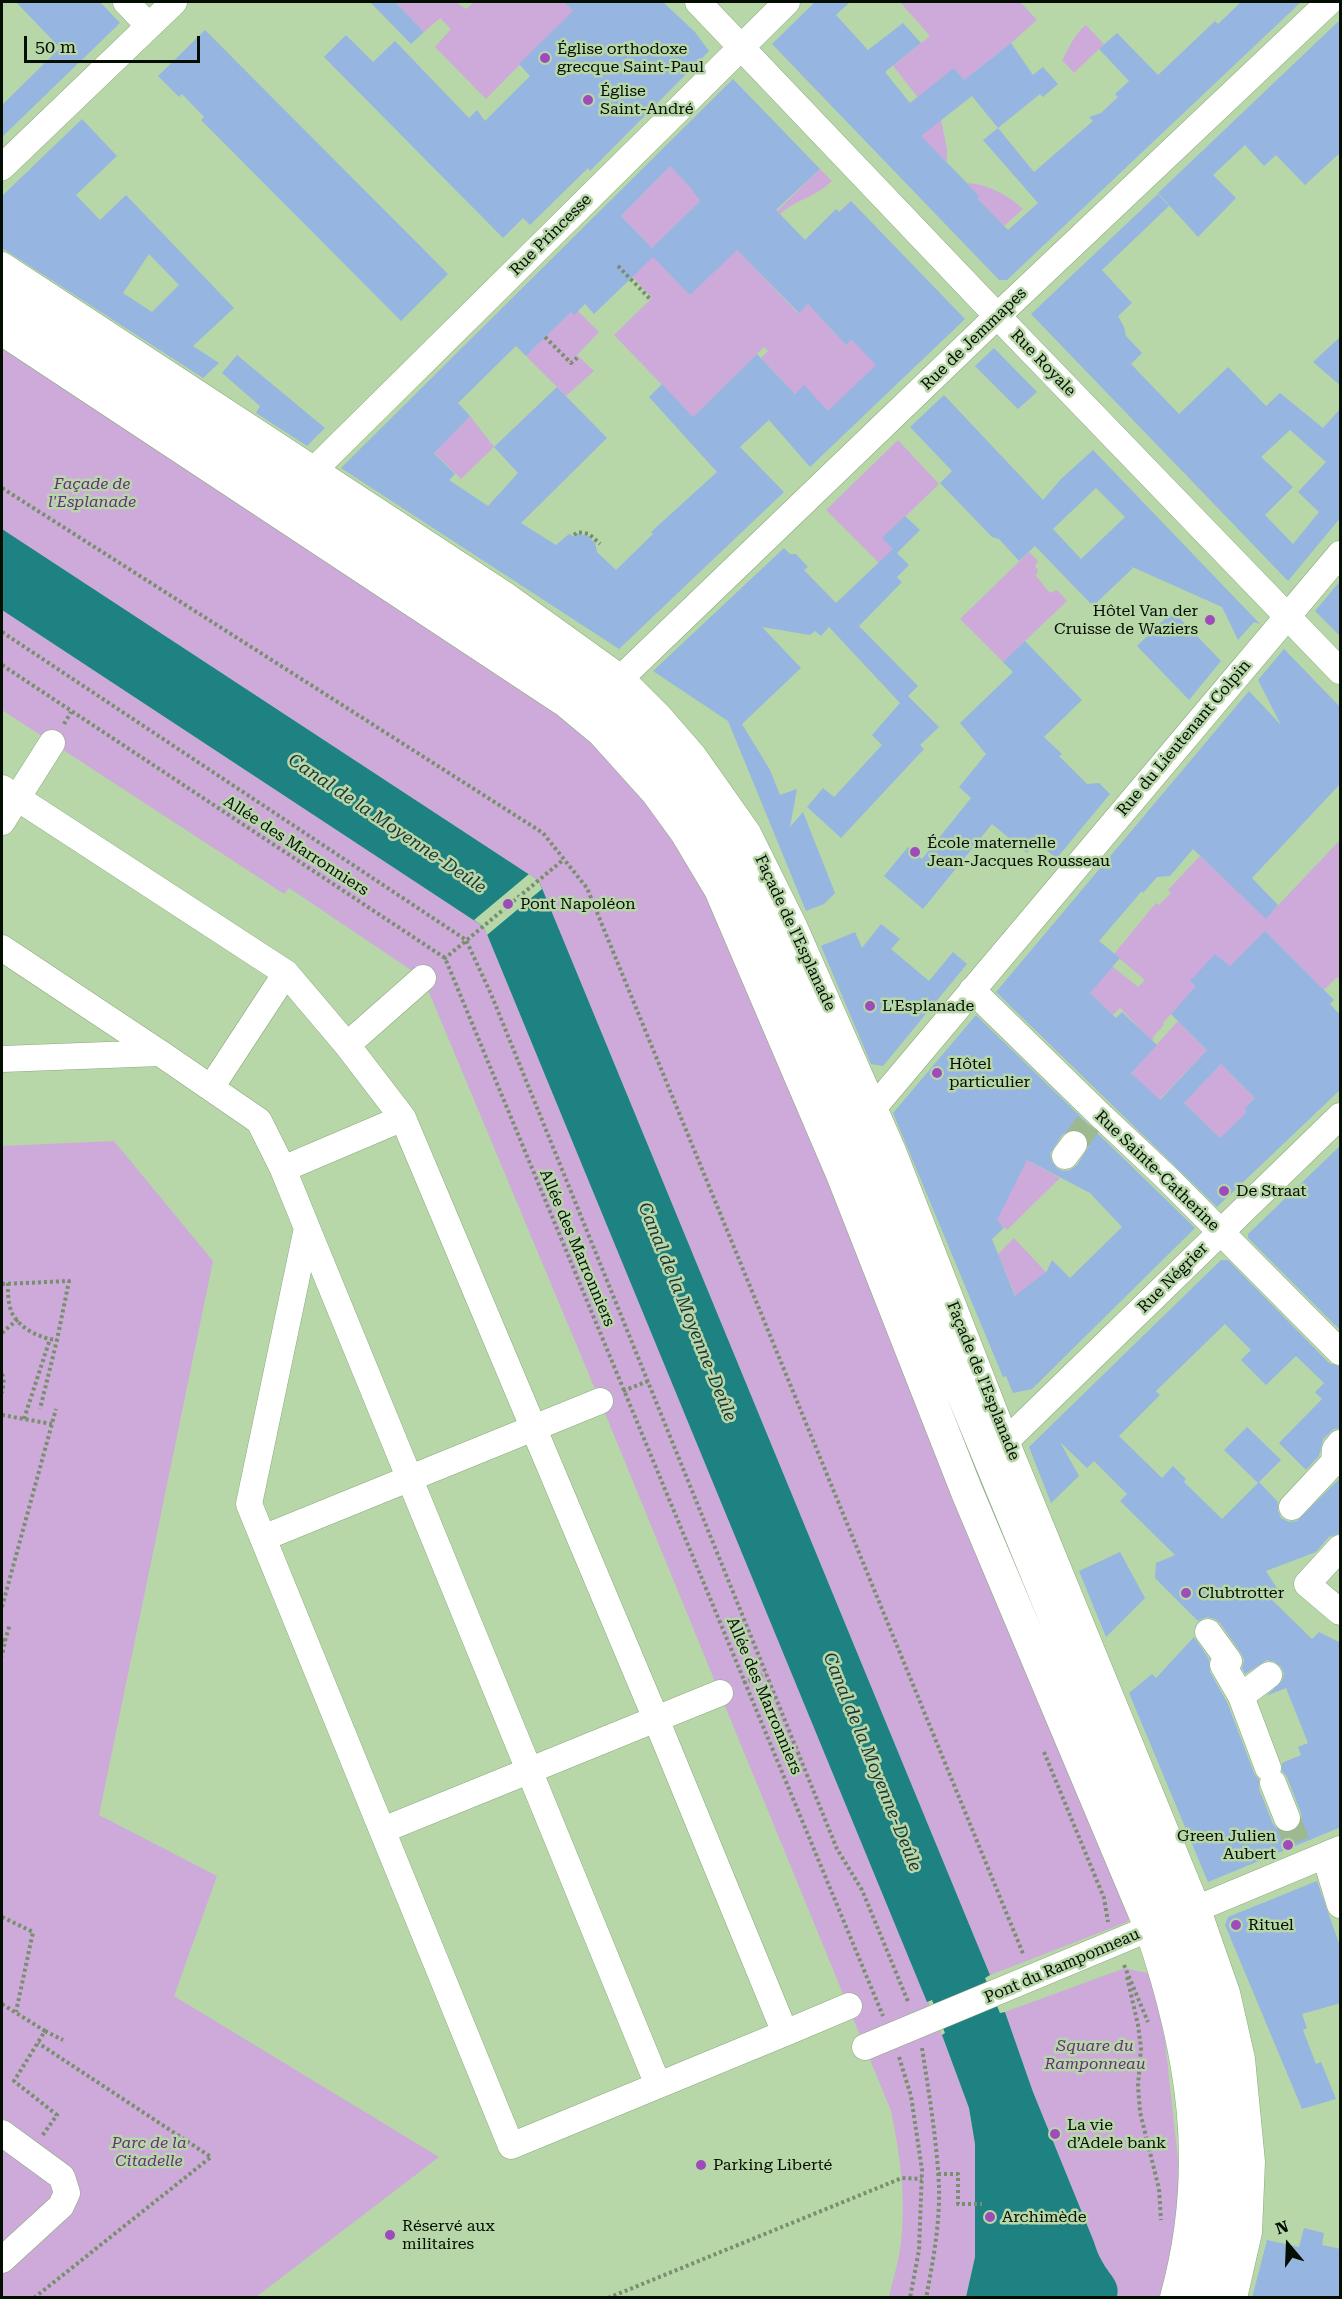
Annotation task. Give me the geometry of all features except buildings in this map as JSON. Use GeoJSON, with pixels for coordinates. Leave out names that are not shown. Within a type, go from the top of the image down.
{"type":"FeatureCollection","features":[{"type":"Feature","properties":{"kind":"main road","name":"Façade de l'Esplanade"},"geometry":{"type":"LineString","coordinates":[[2,294],[586,681],[623,712],[687,786],[719,830],[741,867],[864,1119],[1176,1919]]}},
{"type":"Feature","properties":{"kind":"main road"},"geometry":{"type":"LineString","coordinates":[[2,329],[557,694],[603,732],[664,801],[710,869],[736,924],[833,1154],[967,1492],[1176,1919],[1205,2007],[1214,2049],[1221,2111],[1223,2206],[1221,2238],[1209,2298]]}},
{"type":"Feature","properties":{"kind":"main road"},"geometry":{"type":"LineString","coordinates":[[1176,1919],[1170,1984],[1181,2030],[1193,2103],[1196,2144],[1190,2231],[1176,2298]]}},
{"type":"Feature","properties":{"kind":"street"},"geometry":{"type":"LineString","coordinates":[[126,2],[149,26]]}},
{"type":"Feature","properties":{"kind":"street"},"geometry":{"type":"LineString","coordinates":[[2,167],[174,2]]}},
{"type":"Feature","properties":{"kind":"street","name":"Rue Royale"},"geometry":{"type":"LineString","coordinates":[[698,2],[1341,671]]}},
{"type":"Feature","properties":{"kind":"street","name":"Rue Princesse"},"geometry":{"type":"LineString","coordinates":[[315,469],[787,2]]}},
{"type":"Feature","properties":{"kind":"street","name":"Rue de Jemmapes"},"geometry":{"type":"LineString","coordinates":[[621,678],[1329,2]]}},
{"type":"Feature","properties":{"kind":"street","name":"Façade de l'Esplanade"},"geometry":{"type":"LineString","coordinates":[[2,265],[504,594],[621,678],[660,717],[693,755],[748,833],[794,926],[864,1119],[895,1157],[1006,1441],[1176,1919]]}},
{"type":"Feature","properties":{"kind":"street","name":"Rue du Lieutenant Colpin"},"geometry":{"type":"LineString","coordinates":[[833,1154],[1341,554]]}},
{"type":"Feature","properties":{"kind":"street"},"geometry":{"type":"LineString","coordinates":[[2,822],[9,794],[52,743]]}},
{"type":"Feature","properties":{"kind":"street"},"geometry":{"type":"LineString","coordinates":[[9,794],[286,973],[347,1045],[404,1118],[785,2033]]}},
{"type":"Feature","properties":{"kind":"street"},"geometry":{"type":"LineString","coordinates":[[2,948],[212,1086],[259,1120],[283,1169],[531,1770],[658,2085]]}},
{"type":"Feature","properties":{"kind":"street"},"geometry":{"type":"LineString","coordinates":[[212,1086],[286,973]]}},
{"type":"Feature","properties":{"kind":"street"},"geometry":{"type":"LineString","coordinates":[[347,1045],[423,978]]}},
{"type":"Feature","properties":{"kind":"street","name":"Rue Sainte-Catherine"},"geometry":{"type":"LineString","coordinates":[[972,990],[1081,1134],[1166,1177],[1341,1352]]}},
{"type":"Feature","properties":{"kind":"street"},"geometry":{"type":"LineString","coordinates":[[2,1059],[160,1053]]}},
{"type":"Feature","properties":{"kind":"street","name":"Rue Négrier"},"geometry":{"type":"LineString","coordinates":[[1006,1441],[1341,1116]]}},
{"type":"Feature","properties":{"kind":"street"},"geometry":{"type":"LineString","coordinates":[[283,1169],[404,1118]]}},
{"type":"Feature","properties":{"kind":"street"},"geometry":{"type":"LineString","coordinates":[[307,1228],[249,1504],[511,2146],[849,2006]]}},
{"type":"Feature","properties":{"kind":"street"},"geometry":{"type":"LineString","coordinates":[[263,1538],[600,1401]]}},
{"type":"Feature","properties":{"kind":"street"},"geometry":{"type":"LineString","coordinates":[[1292,1507],[1334,1462],[1335,1449],[1341,1443]]}},
{"type":"Feature","properties":{"kind":"street"},"geometry":{"type":"LineString","coordinates":[[1341,1548],[1306,1584],[1341,1612]]}},
{"type":"Feature","properties":{"kind":"street"},"geometry":{"type":"LineString","coordinates":[[1208,1632],[1228,1661],[1223,1665],[1241,1696],[1287,1818]]}},
{"type":"Feature","properties":{"kind":"street"},"geometry":{"type":"LineString","coordinates":[[1241,1696],[1269,1676]]}},
{"type":"Feature","properties":{"kind":"street"},"geometry":{"type":"LineString","coordinates":[[383,1830],[720,1693]]}},
{"type":"Feature","properties":{"kind":"street"},"geometry":{"type":"LineString","coordinates":[[1317,1853],[1341,1905]]}},
{"type":"Feature","properties":{"kind":"street","name":"Pont du Ramponneau"},"geometry":{"type":"LineString","coordinates":[[865,2047],[1176,1919],[1317,1853]]}},
{"type":"Feature","properties":{"kind":"street"},"geometry":{"type":"LineString","coordinates":[[1176,1919],[1234,2017],[1247,2106],[1252,2162],[1252,2197],[1247,2241],[1234,2298]]}},
{"type":"Feature","properties":{"kind":"street"},"geometry":{"type":"LineString","coordinates":[[2,2133],[62,2177],[67,2193],[61,2206],[2,2260]]}},
{"type":"Feature","properties":{"kind":"path"},"geometry":{"type":"LineString","coordinates":[[618,266],[651,300]]}},
{"type":"Feature","properties":{"kind":"path"},"geometry":{"type":"LineString","coordinates":[[545,337],[571,363],[578,357]]}},
{"type":"Feature","properties":{"kind":"path"},"geometry":{"type":"LineString","coordinates":[[2,488],[543,833],[587,888],[1024,1956],[1034,1952]]}},
{"type":"Feature","properties":{"kind":"path"},"geometry":{"type":"LineString","coordinates":[[574,535],[578,532],[589,534],[600,544]]}},
{"type":"Feature","properties":{"kind":"path"},"geometry":{"type":"LineString","coordinates":[[2,632],[466,940],[495,1005],[837,1849],[862,1890],[922,2024],[939,2188],[934,2261],[926,2298]]}},
{"type":"Feature","properties":{"kind":"path","name":"Allée des Marronniers"},"geometry":{"type":"LineString","coordinates":[[2,665],[445,958],[904,2069],[911,2096],[922,2179],[919,2250],[910,2298]]}},
{"type":"Feature","properties":{"kind":"path"},"geometry":{"type":"LineString","coordinates":[[423,978],[477,930],[563,860]]}},
{"type":"Feature","properties":{"kind":"path"},"geometry":{"type":"LineString","coordinates":[[2,1289],[8,1286],[69,1281],[40,1409]]}},
{"type":"Feature","properties":{"kind":"path"},"geometry":{"type":"LineString","coordinates":[[2,1284],[8,1286]]}},
{"type":"Feature","properties":{"kind":"path"},"geometry":{"type":"LineString","coordinates":[[8,1286],[13,1314],[25,1327],[57,1340]]}},
{"type":"Feature","properties":{"kind":"path"},"geometry":{"type":"LineString","coordinates":[[2,1334],[18,1319]]}},
{"type":"Feature","properties":{"kind":"path"},"geometry":{"type":"LineString","coordinates":[[24,1419],[50,1339]]}},
{"type":"Feature","properties":{"kind":"path"},"geometry":{"type":"LineString","coordinates":[[2,1374],[4,1379],[2,1393]]}},
{"type":"Feature","properties":{"kind":"path"},"geometry":{"type":"LineString","coordinates":[[2,1607],[56,1409]]}},
{"type":"Feature","properties":{"kind":"path"},"geometry":{"type":"LineString","coordinates":[[2,1415],[52,1424]]}},
{"type":"Feature","properties":{"kind":"path"},"geometry":{"type":"LineString","coordinates":[[2,1656],[3,1641],[10,1624]]}},
{"type":"Feature","properties":{"kind":"path"},"geometry":{"type":"LineString","coordinates":[[1044,1751],[1104,1898],[1108,1923],[1110,1969],[1125,1968]]}},
{"type":"Feature","properties":{"kind":"path"},"geometry":{"type":"LineString","coordinates":[[2,1917],[33,1932],[16,2012]]}},
{"type":"Feature","properties":{"kind":"path"},"geometry":{"type":"LineString","coordinates":[[1125,1968],[1150,2031]]}},
{"type":"Feature","properties":{"kind":"path"},"geometry":{"type":"LineString","coordinates":[[1125,1968],[1138,2025],[1141,2048],[1138,2086],[1140,2112],[1159,2189],[1160,2231]]}},
{"type":"Feature","properties":{"kind":"path"},"geometry":{"type":"LineString","coordinates":[[2,2004],[63,2040]]}},
{"type":"Feature","properties":{"kind":"path"},"geometry":{"type":"LineString","coordinates":[[29,2153],[57,2115],[14,2081],[45,2031]]}},
{"type":"Feature","properties":{"kind":"path"},"geometry":{"type":"LineString","coordinates":[[34,2298],[211,2157],[38,2043]]}},
{"type":"Feature","properties":{"kind":"path"},"geometry":{"type":"LineString","coordinates":[[938,2174],[958,2174],[958,2204],[982,2204]]}},
{"type":"Feature","properties":{"kind":"path"},"geometry":{"type":"LineString","coordinates":[[608,2298],[902,2178],[922,2179]]}},
{"type":"Feature","properties":{"kind":"green space"},"geometry":{"type":"Polygon","coordinates":[[[395,2],[456,2],[466,9],[474,2],[564,2],[575,13],[554,30],[486,99],[435,47],[451,29],[440,18],[424,32],[395,2]]]}},
{"type":"Feature","properties":{"kind":"green space"},"geometry":{"type":"Polygon","coordinates":[[[900,2],[926,4],[929,2],[1020,2],[1037,20],[964,80],[955,69],[920,100],[893,66],[930,36],[900,2]]]}},
{"type":"Feature","properties":{"kind":"green space"},"geometry":{"type":"Polygon","coordinates":[[[1086,25],[1104,44],[1074,73],[1062,60],[1075,37],[1086,25]]]}},
{"type":"Feature","properties":{"kind":"green space"},"geometry":{"type":"Polygon","coordinates":[[[941,120],[947,149],[947,162],[906,124],[941,120]]]}},
{"type":"Feature","properties":{"kind":"green space"},"geometry":{"type":"Polygon","coordinates":[[[670,166],[702,199],[652,248],[621,216],[670,166]]]}},
{"type":"Feature","properties":{"kind":"green space"},"geometry":{"type":"Polygon","coordinates":[[[820,169],[832,181],[780,214],[777,211],[820,169]]]}},
{"type":"Feature","properties":{"kind":"green space"},"geometry":{"type":"Polygon","coordinates":[[[967,183],[997,191],[1023,209],[1004,226],[977,198],[979,196],[967,183]]]}},
{"type":"Feature","properties":{"kind":"green space"},"geometry":{"type":"Polygon","coordinates":[[[737,250],[798,313],[808,304],[846,345],[852,340],[891,366],[828,411],[804,386],[795,394],[761,358],[768,351],[764,347],[693,417],[614,335],[652,298],[627,271],[648,252],[737,250]]]}},
{"type":"Feature","properties":{"kind":"green space"},"geometry":{"type":"Polygon","coordinates":[[[578,311],[599,332],[577,355],[594,371],[566,396],[526,356],[571,312],[578,311]]]}},
{"type":"Feature","properties":{"kind":"green space","name":"Façade de l'Esplanade"},"geometry":{"type":"Polygon","coordinates":[[[2,339],[560,710],[644,792],[714,897],[1132,1916],[1127,1922],[990,1975],[539,881],[2,529],[2,339]]]}},
{"type":"Feature","properties":{"kind":"green space"},"geometry":{"type":"Polygon","coordinates":[[[470,416],[494,447],[461,479],[434,452],[470,416]]]}},
{"type":"Feature","properties":{"kind":"green space"},"geometry":{"type":"Polygon","coordinates":[[[898,440],[939,484],[883,538],[893,549],[879,563],[826,510],[898,440]]]}},
{"type":"Feature","properties":{"kind":"green space"},"geometry":{"type":"Polygon","coordinates":[[[1029,552],[1038,561],[1035,566],[1038,570],[1036,576],[1050,593],[1057,590],[1067,601],[1003,662],[960,619],[1029,552]]]}},
{"type":"Feature","properties":{"kind":"green space"},"geometry":{"type":"Polygon","coordinates":[[[2,610],[484,927],[942,2035],[969,2108],[975,2144],[975,2257],[966,2297],[889,2297],[900,2249],[903,2209],[899,2160],[891,2111],[600,1401],[423,978],[289,888],[284,894],[2,710],[2,610]]]}},
{"type":"Feature","properties":{"kind":"green space"},"geometry":{"type":"Polygon","coordinates":[[[1340,840],[1340,980],[1337,977],[1324,990],[1265,931],[1230,966],[1215,955],[1204,992],[1178,1006],[1163,1023],[1164,1025],[1152,1041],[1120,1008],[1113,1015],[1090,993],[1107,962],[1138,987],[1145,980],[1114,954],[1156,903],[1159,905],[1171,893],[1168,890],[1200,856],[1266,918],[1340,840]]]}},
{"type":"Feature","properties":{"kind":"green space"},"geometry":{"type":"Polygon","coordinates":[[[1178,1021],[1207,1050],[1159,1100],[1131,1073],[1178,1021]]]}},
{"type":"Feature","properties":{"kind":"green space"},"geometry":{"type":"Polygon","coordinates":[[[1221,1064],[1255,1098],[1244,1109],[1259,1125],[1220,1138],[1184,1103],[1221,1064]]]}},
{"type":"Feature","properties":{"kind":"green space","name":"Parc de la Citadelle"},"geometry":{"type":"Polygon","coordinates":[[[114,1141],[213,1261],[99,1815],[217,1876],[174,1996],[439,2157],[256,2297],[2,2297],[2,1146],[114,1141]]]}},
{"type":"Feature","properties":{"kind":"green space"},"geometry":{"type":"Polygon","coordinates":[[[1027,1160],[1060,1178],[1007,1230],[996,1220],[1027,1160]]]}},
{"type":"Feature","properties":{"kind":"green space"},"geometry":{"type":"Polygon","coordinates":[[[1014,1238],[1046,1272],[1016,1297],[998,1254],[1014,1238]]]}},
{"type":"Feature","properties":{"kind":"green space","name":"Square du Ramponneau"},"geometry":{"type":"Polygon","coordinates":[[[1125,1968],[1151,1974],[1165,2041],[1178,2160],[1179,2219],[1164,2297],[1117,2297],[1116,2282],[1098,2254],[1033,2092],[1005,2012],[1125,1968]]]}},
{"type":"Feature","properties":{"kind":"water","name":"Canal de la Moyenne-Deûle"},"geometry":{"type":"Polygon","coordinates":[[[2,529],[539,881],[990,1975],[985,1978],[1000,2013],[1005,2012],[1033,2092],[1098,2254],[1116,2282],[1117,2297],[966,2297],[975,2257],[975,2144],[969,2108],[942,2035],[945,2033],[932,2000],[927,2002],[484,927],[2,610],[2,529]]]}},
{"type":"Feature","properties":{"kind":"pier","name":"Pont Napoléon"},"geometry":{"type":"Polygon","coordinates":[[[529,874],[539,881],[542,889],[487,935],[484,927],[474,920],[529,874]]]}},
{"type":"Feature","properties":{"kind":"tunnel"},"geometry":{"type":"LineString","coordinates":[[1074,1144],[1088,1124]]}},
{"type":"Feature","properties":{"kind":"tunnel"},"geometry":{"type":"LineString","coordinates":[[1287,1818],[1298,1845]]}},
{"type":"Feature","properties":{"kind":"place","name":"Église orthodoxe grecque Saint-Paul"},"geometry":{"type":"Point","coordinates":[545,58]}},
{"type":"Feature","properties":{"kind":"place","name":"Église Saint-André"},"geometry":{"type":"Point","coordinates":[588,100]}},
{"type":"Feature","properties":{"kind":"place","name":"Hôtel Van der Cruisse de Waziers"},"geometry":{"type":"Point","coordinates":[1210,620]}},
{"type":"Feature","properties":{"kind":"place","name":"École maternelle Jean-Jacques Rousseau"},"geometry":{"type":"Point","coordinates":[915,852]}},
{"type":"Feature","properties":{"kind":"place","name":"Pont Napoléon"},"geometry":{"type":"Point","coordinates":[508,904]}},
{"type":"Feature","properties":{"kind":"place","name":"L'Esplanade"},"geometry":{"type":"Point","coordinates":[870,1006]}},
{"type":"Feature","properties":{"kind":"place","name":"Hôtel particulier"},"geometry":{"type":"Point","coordinates":[937,1073]}},
{"type":"Feature","properties":{"kind":"place","name":"De Straat"},"geometry":{"type":"Point","coordinates":[1224,1191]}},
{"type":"Feature","properties":{"kind":"place","name":"Clubtrotter"},"geometry":{"type":"Point","coordinates":[1186,1593]}},
{"type":"Feature","properties":{"kind":"place","name":"Green Julien Aubert"},"geometry":{"type":"Point","coordinates":[1288,1845]}},
{"type":"Feature","properties":{"kind":"place","name":"Rituel"},"geometry":{"type":"Point","coordinates":[1236,1925]}},
{"type":"Feature","properties":{"kind":"place","name":"La vie d’Adele bank"},"geometry":{"type":"Point","coordinates":[1055,2134]}},
{"type":"Feature","properties":{"kind":"place","name":"Parking Liberté"},"geometry":{"type":"Point","coordinates":[701,2165]}},
{"type":"Feature","properties":{"kind":"place","name":"Archimède"},"geometry":{"type":"Point","coordinates":[990,2217]}},
{"type":"Feature","properties":{"kind":"place","name":"Réservé aux militaires"},"geometry":{"type":"Point","coordinates":[390,2235]}}]}
